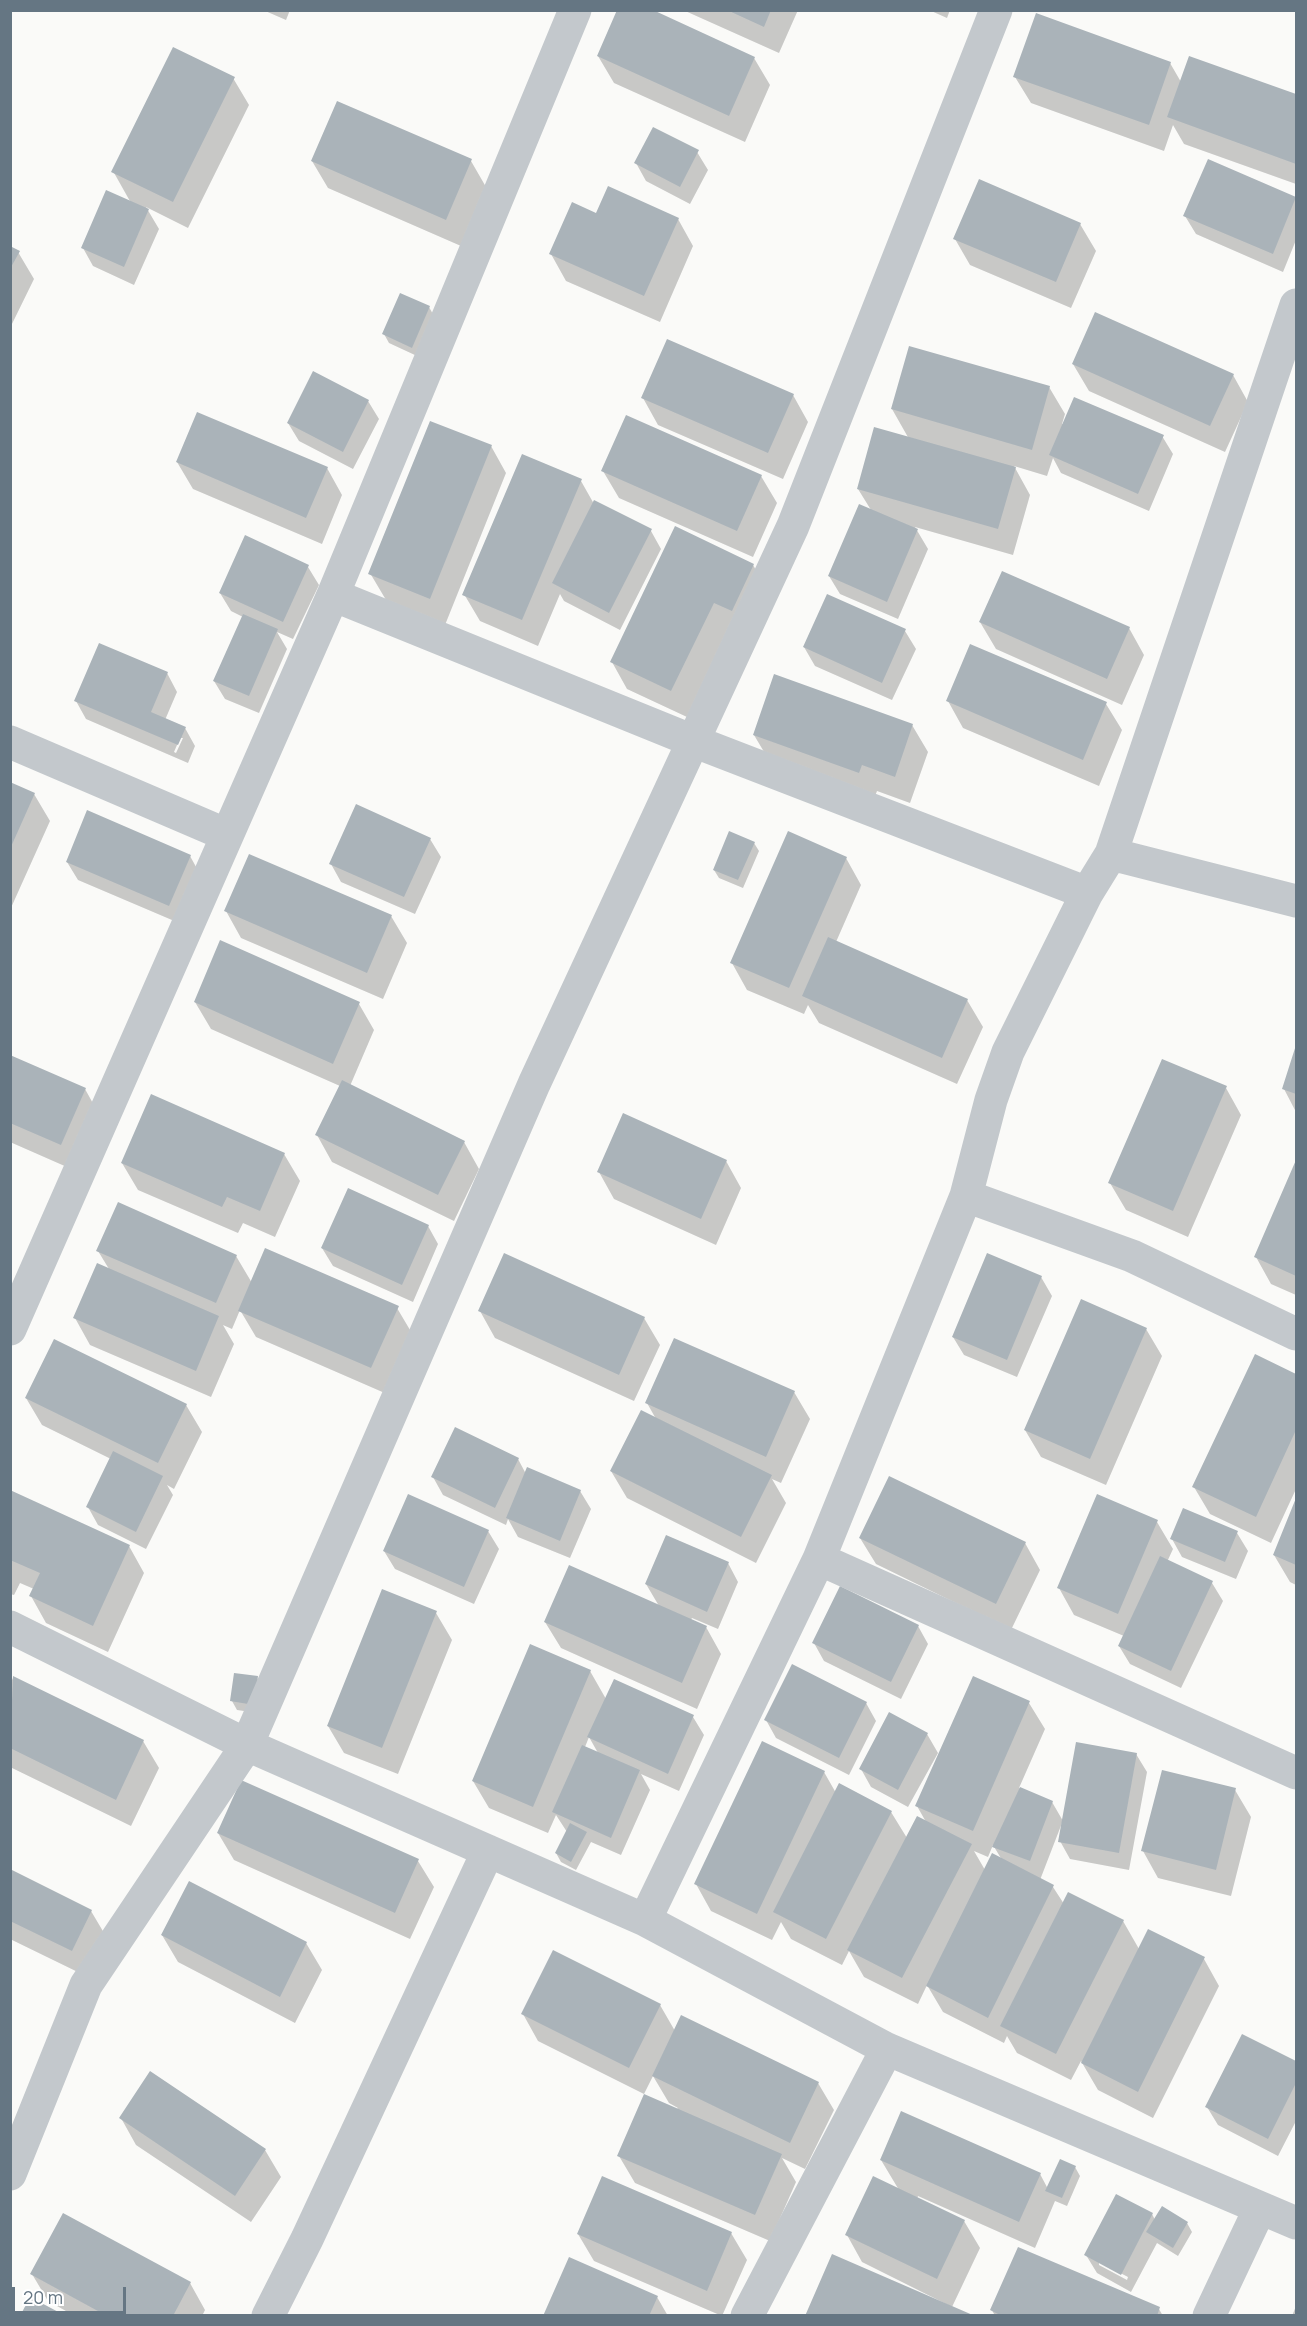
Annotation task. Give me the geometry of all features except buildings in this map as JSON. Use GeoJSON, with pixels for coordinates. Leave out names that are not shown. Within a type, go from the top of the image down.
{"type":"FeatureCollection","features":[{"type":"Feature","properties":{"kind":"street"},"geometry":{"type":"LineString","coordinates":[[10,1329],[333,595],[575,10]]}},
{"type":"Feature","properties":{"kind":"street"},"geometry":{"type":"LineString","coordinates":[[10,2174],[86,1985],[246,1745],[534,1084],[793,525],[996,10]]}},
{"type":"Feature","properties":{"kind":"street"},"geometry":{"type":"LineString","coordinates":[[645,1920],[819,1559],[966,1196],[991,1100],[1008,1052],[1088,893],[1111,854],[1296,305]]}},
{"type":"Feature","properties":{"kind":"street"},"geometry":{"type":"LineString","coordinates":[[333,595],[693,741],[1088,893]]}},
{"type":"Feature","properties":{"kind":"street"},"geometry":{"type":"LineString","coordinates":[[10,742],[227,835]]}},
{"type":"Feature","properties":{"kind":"street"},"geometry":{"type":"LineString","coordinates":[[1111,854],[1296,901]]}},
{"type":"Feature","properties":{"kind":"street"},"geometry":{"type":"LineString","coordinates":[[966,1196],[1122,1252],[1296,1334]]}},
{"type":"Feature","properties":{"kind":"street"},"geometry":{"type":"LineString","coordinates":[[819,1559],[1296,1773]]}},
{"type":"Feature","properties":{"kind":"street"},"geometry":{"type":"LineString","coordinates":[[10,1627],[246,1745],[645,1920],[887,2049],[1296,2223]]}},
{"type":"Feature","properties":{"kind":"street"},"geometry":{"type":"LineString","coordinates":[[268,2316],[307,2239],[488,1851]]}},
{"type":"Feature","properties":{"kind":"street"},"geometry":{"type":"LineString","coordinates":[[747,2316],[887,2049]]}},
{"type":"Feature","properties":{"kind":"street"},"geometry":{"type":"LineString","coordinates":[[10,2182],[38,2122],[10,2187]]}},
{"type":"Feature","properties":{"kind":"street"},"geometry":{"type":"LineString","coordinates":[[1209,2316],[1260,2208]]}}]}
